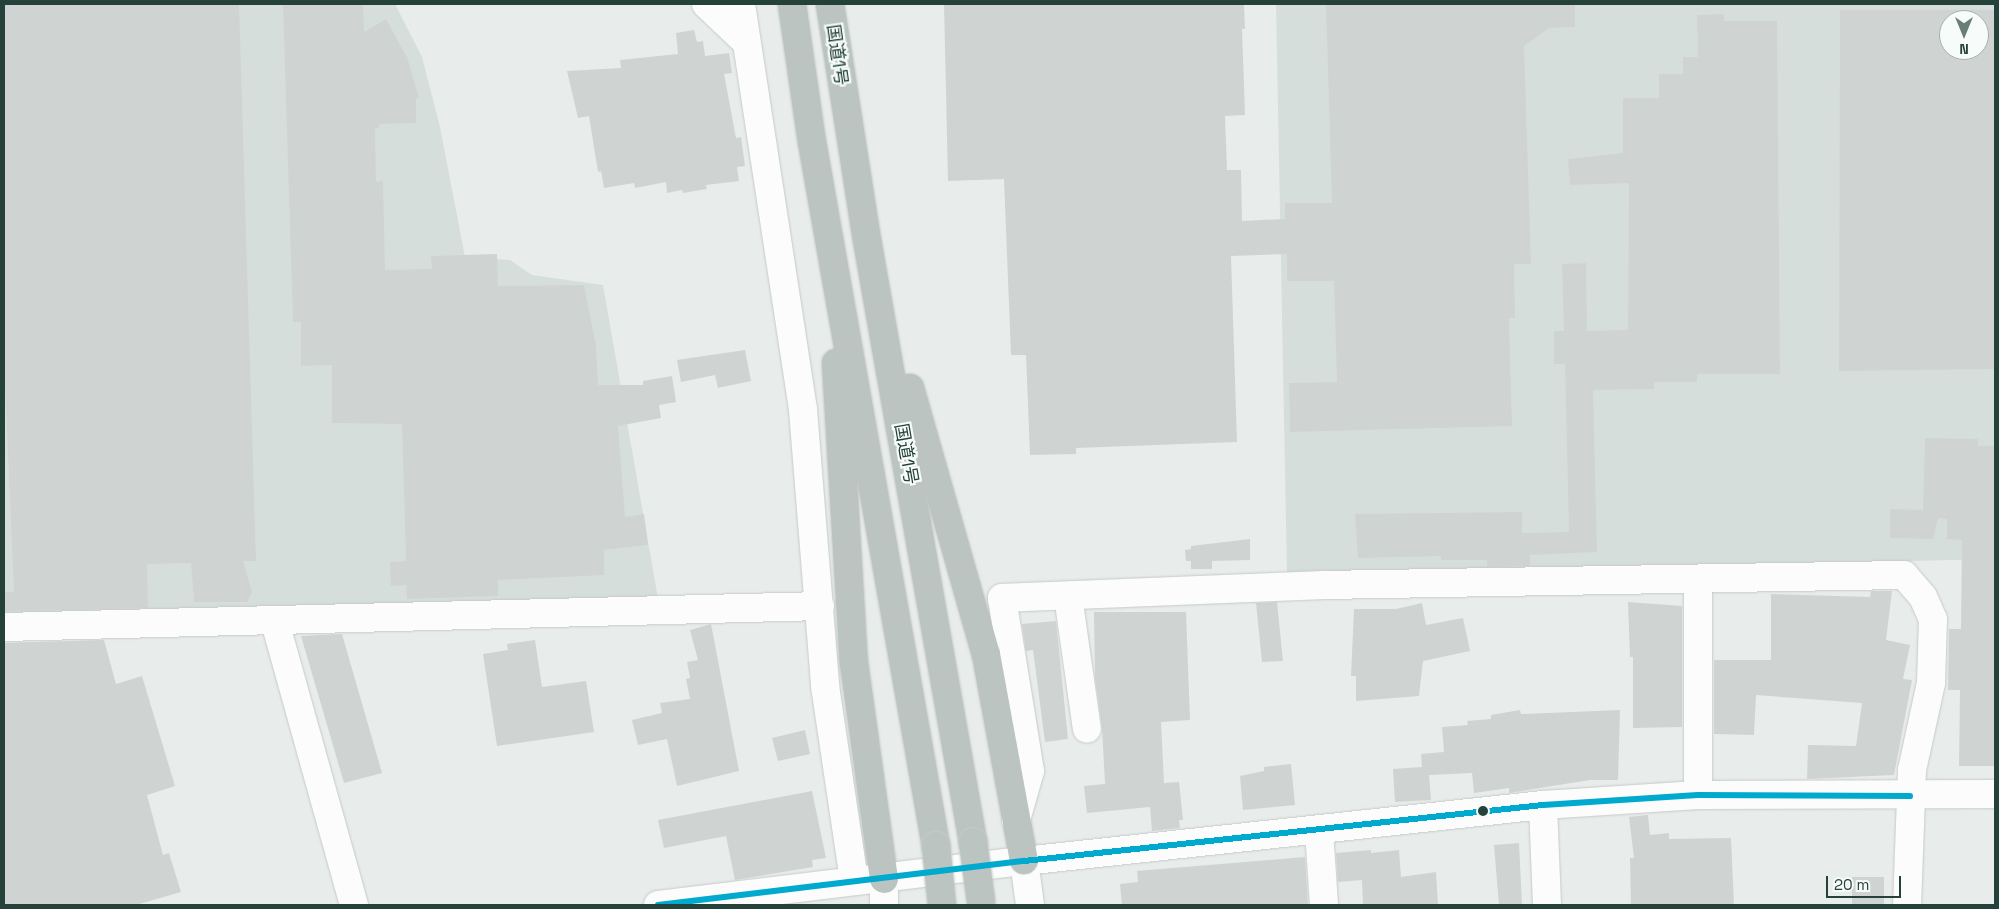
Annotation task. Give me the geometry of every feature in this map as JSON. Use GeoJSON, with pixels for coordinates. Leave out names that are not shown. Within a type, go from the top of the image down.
{"type":"FeatureCollection","features":[{"type":"Feature","properties":{"kind":"highway"},"geometry":{"type":"LineString","coordinates":[[792,4],[830,245],[936,846],[942,905]]}},
{"type":"Feature","properties":{"kind":"highway","name":"国道1号"},"geometry":{"type":"LineString","coordinates":[[830,4],[867,240],[973,842],[981,903]]}},
{"type":"Feature","properties":{"kind":"highway"},"geometry":{"type":"LineString","coordinates":[[867,240],[986,654],[1024,861]]}},
{"type":"Feature","properties":{"kind":"highway"},"geometry":{"type":"LineString","coordinates":[[830,245],[854,663],[884,892]]}},
{"type":"Feature","properties":{"kind":"street"},"geometry":{"type":"LineString","coordinates":[[706,4],[745,41]]}},
{"type":"Feature","properties":{"kind":"street"},"geometry":{"type":"LineString","coordinates":[[741,4],[745,41],[803,410],[825,686],[854,881]]}},
{"type":"Feature","properties":{"kind":"street"},"geometry":{"type":"LineString","coordinates":[[1016,820],[1030,771],[1002,598],[1323,584],[1904,575],[1923,597],[1933,619],[1932,683],[1912,770],[1907,905]]}},
{"type":"Feature","properties":{"kind":"street"},"geometry":{"type":"LineString","coordinates":[[1698,579],[1698,795]]}},
{"type":"Feature","properties":{"kind":"street"},"geometry":{"type":"LineString","coordinates":[[1068,596],[1086,729]]}},
{"type":"Feature","properties":{"kind":"street"},"geometry":{"type":"LineString","coordinates":[[4,627],[275,622],[820,606]]}},
{"type":"Feature","properties":{"kind":"street"},"geometry":{"type":"LineString","coordinates":[[275,622],[354,905]]}},
{"type":"Feature","properties":{"kind":"street"},"geometry":{"type":"LineString","coordinates":[[658,905],[854,881],[884,892],[1024,861],[1319,832],[1543,805],[1698,795],[1910,796],[1995,794]]}},
{"type":"Feature","properties":{"kind":"street"},"geometry":{"type":"LineString","coordinates":[[1543,805],[1548,905]]}},
{"type":"Feature","properties":{"kind":"street"},"geometry":{"type":"LineString","coordinates":[[1319,832],[1324,905]]}},
{"type":"Feature","properties":{"kind":"street"},"geometry":{"type":"LineString","coordinates":[[1024,861],[1030,905]]}},
{"type":"Feature","properties":{"kind":"shaded area"},"geometry":{"type":"Polygon","coordinates":[[[4,4],[395,4],[422,57],[440,127],[465,257],[510,260],[532,275],[603,285],[659,604],[4,620],[4,4]]]}},
{"type":"Feature","properties":{"kind":"shaded area"},"geometry":{"type":"Polygon","coordinates":[[[1276,4],[1995,4],[1995,559],[1287,575],[1276,4]]]}},
{"type":"Feature","properties":{"kind":"building"},"geometry":{"type":"Polygon","coordinates":[[[4,4],[239,4],[256,561],[243,561],[252,592],[247,602],[194,602],[191,563],[147,564],[148,608],[4,611],[4,592],[14,592],[4,361],[4,4]]]}},
{"type":"Feature","properties":{"kind":"building"},"geometry":{"type":"Polygon","coordinates":[[[283,4],[363,4],[364,32],[386,19],[407,57],[419,98],[416,98],[416,123],[379,124],[379,128],[375,128],[376,182],[383,181],[385,270],[432,269],[431,256],[497,254],[498,286],[584,285],[596,346],[598,385],[643,385],[643,381],[672,376],[676,402],[659,405],[661,418],[618,426],[625,517],[644,514],[648,545],[604,550],[604,575],[498,580],[498,596],[407,599],[406,585],[391,586],[390,562],[406,561],[402,424],[332,423],[332,365],[301,366],[301,322],[293,322],[283,4]]]}},
{"type":"Feature","properties":{"kind":"building"},"geometry":{"type":"Polygon","coordinates":[[[944,4],[1244,4],[1245,29],[1242,29],[1245,115],[1225,116],[1227,170],[1241,170],[1242,221],[1285,219],[1285,203],[1332,203],[1326,4],[1575,4],[1575,27],[1549,28],[1524,46],[1531,264],[1514,264],[1515,318],[1509,318],[1512,426],[1290,432],[1289,383],[1337,382],[1334,281],[1287,281],[1287,254],[1231,256],[1237,442],[1076,448],[1076,454],[1030,455],[1026,355],[1011,355],[1004,179],[948,181],[944,4]]]}},
{"type":"Feature","properties":{"kind":"building"},"geometry":{"type":"Polygon","coordinates":[[[1840,10],[1939,10],[1939,60],[1989,60],[1989,10],[1995,10],[1995,369],[1839,371],[1840,10]]]}},
{"type":"Feature","properties":{"kind":"building"},"geometry":{"type":"Polygon","coordinates":[[[1724,14],[1724,21],[1777,21],[1780,374],[1697,374],[1697,382],[1654,382],[1654,389],[1593,390],[1597,552],[1530,555],[1530,566],[1487,567],[1487,560],[1441,560],[1441,556],[1358,558],[1355,514],[1522,512],[1522,533],[1569,532],[1565,364],[1554,364],[1554,331],[1564,331],[1562,264],[1586,263],[1587,331],[1628,330],[1629,183],[1570,185],[1568,159],[1623,153],[1623,98],[1659,98],[1659,74],[1683,74],[1683,57],[1698,57],[1697,15],[1724,14]]]}},
{"type":"Feature","properties":{"kind":"building"},"geometry":{"type":"Polygon","coordinates":[[[694,30],[697,42],[703,41],[705,56],[729,53],[732,73],[724,74],[736,138],[741,137],[745,166],[737,167],[739,181],[706,185],[707,189],[683,193],[682,190],[667,193],[666,182],[635,188],[634,183],[604,188],[601,171],[598,172],[589,116],[578,118],[567,71],[621,68],[620,60],[678,54],[676,33],[694,30]]]}},
{"type":"Feature","properties":{"kind":"building"},"geometry":{"type":"Polygon","coordinates":[[[745,350],[751,381],[718,388],[715,375],[681,382],[677,360],[745,350]]]}},
{"type":"Feature","properties":{"kind":"building"},"geometry":{"type":"Polygon","coordinates":[[[1925,438],[1978,439],[1978,446],[1995,446],[1995,766],[1959,766],[1960,690],[1948,690],[1949,629],[1961,629],[1962,540],[1947,539],[1947,519],[1938,518],[1933,539],[1890,538],[1890,509],[1923,510],[1925,438]]]}},
{"type":"Feature","properties":{"kind":"building"},"geometry":{"type":"Polygon","coordinates":[[[1250,539],[1250,560],[1212,561],[1212,569],[1191,569],[1191,561],[1186,561],[1185,550],[1191,549],[1191,546],[1250,539]]]}},
{"type":"Feature","properties":{"kind":"building"},"geometry":{"type":"Polygon","coordinates":[[[1871,591],[1892,591],[1886,640],[1910,645],[1903,679],[1912,680],[1894,775],[1807,779],[1808,745],[1856,746],[1862,703],[1756,695],[1754,735],[1714,734],[1714,660],[1771,660],[1771,594],[1870,597],[1871,591]]]}},
{"type":"Feature","properties":{"kind":"building"},"geometry":{"type":"Polygon","coordinates":[[[1277,602],[1283,661],[1262,662],[1256,603],[1277,602]]]}},
{"type":"Feature","properties":{"kind":"building"},"geometry":{"type":"Polygon","coordinates":[[[1628,602],[1682,606],[1682,727],[1633,728],[1633,657],[1630,657],[1628,602]]]}},
{"type":"Feature","properties":{"kind":"building"},"geometry":{"type":"Polygon","coordinates":[[[1422,603],[1426,625],[1463,618],[1470,651],[1423,661],[1419,696],[1356,701],[1356,676],[1351,676],[1354,609],[1396,609],[1422,603]]]}},
{"type":"Feature","properties":{"kind":"building"},"geometry":{"type":"Polygon","coordinates":[[[1094,612],[1186,612],[1190,720],[1161,722],[1164,783],[1179,782],[1183,820],[1179,820],[1180,828],[1152,831],[1150,807],[1087,813],[1084,786],[1105,784],[1102,727],[1095,677],[1094,612]]]}},
{"type":"Feature","properties":{"kind":"building"},"geometry":{"type":"Polygon","coordinates":[[[1056,621],[1068,739],[1045,742],[1033,650],[1026,651],[1022,624],[1056,621]]]}},
{"type":"Feature","properties":{"kind":"building"},"geometry":{"type":"Polygon","coordinates":[[[711,624],[739,771],[677,786],[667,739],[638,745],[632,720],[662,713],[660,703],[690,699],[686,679],[690,678],[687,662],[698,660],[690,630],[711,624]]]}},
{"type":"Feature","properties":{"kind":"building"},"geometry":{"type":"Polygon","coordinates":[[[342,634],[382,773],[344,783],[301,636],[342,634]]]}},
{"type":"Feature","properties":{"kind":"building"},"geometry":{"type":"Polygon","coordinates":[[[104,640],[116,684],[142,676],[175,786],[147,795],[163,855],[169,853],[181,892],[136,905],[4,905],[4,643],[104,640]]]}},
{"type":"Feature","properties":{"kind":"building"},"geometry":{"type":"Polygon","coordinates":[[[535,640],[542,687],[586,681],[594,732],[497,746],[483,654],[508,650],[507,644],[535,640]]]}},
{"type":"Feature","properties":{"kind":"building"},"geometry":{"type":"Polygon","coordinates":[[[1520,710],[1521,714],[1620,710],[1618,780],[1590,780],[1509,793],[1509,788],[1474,793],[1472,773],[1429,775],[1431,800],[1395,802],[1393,769],[1422,767],[1421,754],[1444,752],[1442,727],[1468,725],[1467,721],[1491,719],[1491,715],[1520,710]]]}},
{"type":"Feature","properties":{"kind":"building"},"geometry":{"type":"Polygon","coordinates":[[[805,730],[810,754],[778,761],[772,738],[805,730]]]}},
{"type":"Feature","properties":{"kind":"building"},"geometry":{"type":"Polygon","coordinates":[[[1291,764],[1295,805],[1243,810],[1240,776],[1264,771],[1264,767],[1291,764]]]}},
{"type":"Feature","properties":{"kind":"building"},"geometry":{"type":"Polygon","coordinates":[[[812,791],[826,858],[812,860],[813,867],[735,880],[726,836],[664,848],[658,820],[812,791]]]}},
{"type":"Feature","properties":{"kind":"building"},"geometry":{"type":"Polygon","coordinates":[[[1648,815],[1650,835],[1669,833],[1669,839],[1731,838],[1734,905],[1631,905],[1630,858],[1634,858],[1629,817],[1648,815]]]}},
{"type":"Feature","properties":{"kind":"building"},"geometry":{"type":"Polygon","coordinates":[[[1519,843],[1522,905],[1499,905],[1494,845],[1519,843]]]}},
{"type":"Feature","properties":{"kind":"building"},"geometry":{"type":"Polygon","coordinates":[[[1371,850],[1371,853],[1399,850],[1401,877],[1436,872],[1438,905],[1363,905],[1362,880],[1338,882],[1336,853],[1371,850]]]}},
{"type":"Feature","properties":{"kind":"building"},"geometry":{"type":"Polygon","coordinates":[[[1305,857],[1308,905],[1122,905],[1120,884],[1138,882],[1137,871],[1305,857]]]}},
{"type":"Feature","properties":{"kind":"building"},"geometry":{"type":"Polygon","coordinates":[[[1852,877],[1884,877],[1884,905],[1852,905],[1852,877]]]}},
{"type":"Feature","properties":{"kind":"transit line"},"geometry":{"type":"LineString","coordinates":[[658,905],[1024,861],[1543,805],[1698,795],[1910,796]]}}]}
